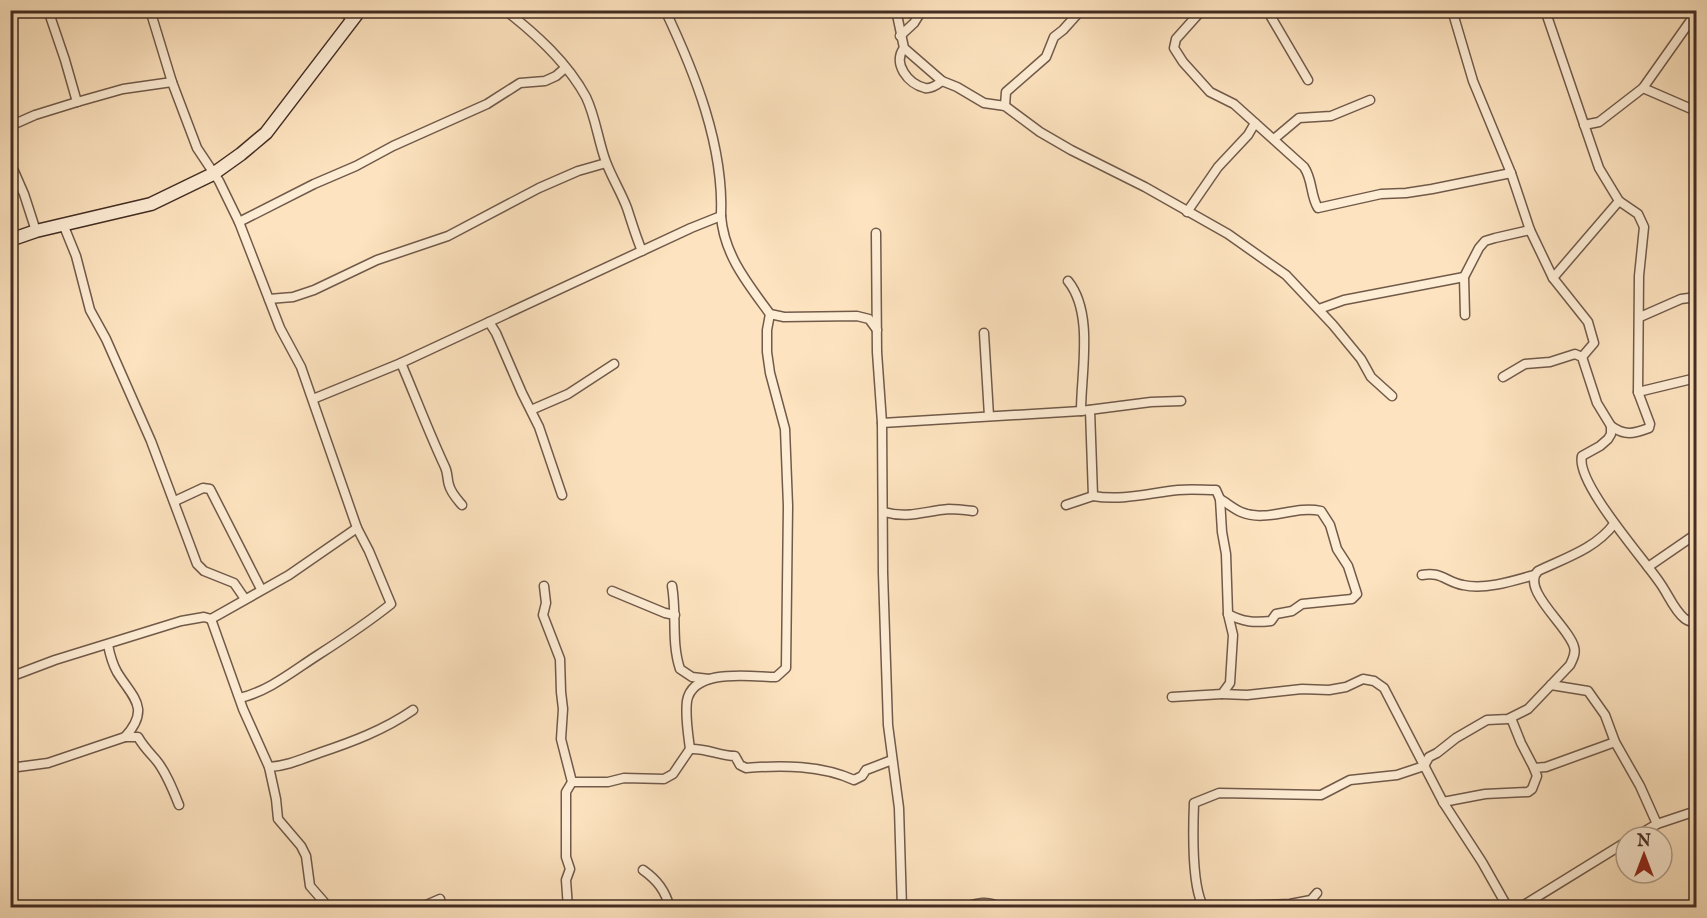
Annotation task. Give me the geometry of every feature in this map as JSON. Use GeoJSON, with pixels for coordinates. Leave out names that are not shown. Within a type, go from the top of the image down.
{"type":"FeatureCollection","features":[{"type":"Feature","properties":{"kind":"street"},"geometry":{"type":"LineString","coordinates":[[48,10],[77,102]]}},
{"type":"Feature","properties":{"kind":"street"},"geometry":{"type":"LineString","coordinates":[[150,10],[172,82],[197,148],[219,181],[239,222],[280,328],[301,367],[357,528],[391,604],[348,637],[296,671],[252,695],[240,698]]}},
{"type":"Feature","properties":{"kind":"street"},"geometry":{"type":"LineString","coordinates":[[10,240],[63,224],[151,204],[213,174],[242,154],[266,133],[356,15],[341,10]]}},
{"type":"Feature","properties":{"kind":"street"},"geometry":{"type":"LineString","coordinates":[[505,10],[550,49],[585,96],[593,113],[606,163],[627,208],[642,251]]}},
{"type":"Feature","properties":{"kind":"street"},"geometry":{"type":"LineString","coordinates":[[664,10],[683,50],[704,105],[720,176],[722,233],[735,263],[770,314],[784,317],[857,316],[868,319],[877,330]]}},
{"type":"Feature","properties":{"kind":"street"},"geometry":{"type":"LineString","coordinates":[[897,10],[904,48],[942,81],[984,103],[1005,106],[1040,132],[1071,150],[1145,187],[1228,234],[1286,275],[1319,309],[1361,359],[1371,377],[1392,396]]}},
{"type":"Feature","properties":{"kind":"street"},"geometry":{"type":"LineString","coordinates":[[900,36],[914,23],[922,10]]}},
{"type":"Feature","properties":{"kind":"street"},"geometry":{"type":"LineString","coordinates":[[990,104],[1046,57],[1054,37],[1081,10]]}},
{"type":"Feature","properties":{"kind":"street"},"geometry":{"type":"LineString","coordinates":[[1203,10],[1176,39],[1174,48],[1209,93],[1234,104],[1309,174],[1318,208],[1381,194],[1432,189],[1511,173]]}},
{"type":"Feature","properties":{"kind":"street"},"geometry":{"type":"LineString","coordinates":[[1267,10],[1308,80]]}},
{"type":"Feature","properties":{"kind":"street"},"geometry":{"type":"LineString","coordinates":[[1452,10],[1473,81],[1511,173],[1530,230],[1553,278],[1577,305],[1592,332],[1594,343],[1582,357]]}},
{"type":"Feature","properties":{"kind":"street"},"geometry":{"type":"LineString","coordinates":[[1545,10],[1599,168],[1620,201],[1638,214],[1644,227],[1639,276],[1638,392],[1650,424],[1649,428],[1600,446],[1582,456],[1581,463],[1614,524],[1622,531],[1682,617],[1696,623]]}},
{"type":"Feature","properties":{"kind":"street"},"geometry":{"type":"LineString","coordinates":[[1584,125],[1599,122],[1643,88],[1696,13]]}},
{"type":"Feature","properties":{"kind":"street"},"geometry":{"type":"LineString","coordinates":[[904,48],[899,60],[903,71],[913,81],[925,88],[933,87],[942,81]]}},
{"type":"Feature","properties":{"kind":"street"},"geometry":{"type":"LineString","coordinates":[[239,222],[393,146],[487,104],[520,83],[550,79],[564,69],[564,66]]}},
{"type":"Feature","properties":{"kind":"street"},"geometry":{"type":"LineString","coordinates":[[10,126],[35,115],[123,89],[172,82]]}},
{"type":"Feature","properties":{"kind":"street"},"geometry":{"type":"LineString","coordinates":[[1643,88],[1696,111]]}},
{"type":"Feature","properties":{"kind":"street"},"geometry":{"type":"LineString","coordinates":[[1005,106],[1006,92]]}},
{"type":"Feature","properties":{"kind":"street"},"geometry":{"type":"LineString","coordinates":[[1274,140],[1299,118],[1331,116],[1370,100]]}},
{"type":"Feature","properties":{"kind":"street"},"geometry":{"type":"LineString","coordinates":[[1187,212],[1218,167],[1248,135],[1255,123]]}},
{"type":"Feature","properties":{"kind":"street"},"geometry":{"type":"LineString","coordinates":[[10,162],[24,194],[36,231]]}},
{"type":"Feature","properties":{"kind":"street"},"geometry":{"type":"LineString","coordinates":[[269,299],[294,297],[314,290],[377,260],[448,236],[539,188],[578,171],[606,163]]}},
{"type":"Feature","properties":{"kind":"street"},"geometry":{"type":"LineString","coordinates":[[1553,278],[1620,201]]}},
{"type":"Feature","properties":{"kind":"street"},"geometry":{"type":"LineString","coordinates":[[313,399],[401,363],[721,216]]}},
{"type":"Feature","properties":{"kind":"street"},"geometry":{"type":"LineString","coordinates":[[63,224],[76,256],[90,310],[122,374],[175,501],[197,564],[204,571],[234,583],[245,599]]}},
{"type":"Feature","properties":{"kind":"street"},"geometry":{"type":"LineString","coordinates":[[1465,315],[1464,277],[1470,263],[1485,241],[1530,230]]}},
{"type":"Feature","properties":{"kind":"street"},"geometry":{"type":"LineString","coordinates":[[876,233],[887,686],[892,760],[899,808],[902,908]]}},
{"type":"Feature","properties":{"kind":"street"},"geometry":{"type":"LineString","coordinates":[[1319,309],[1344,300],[1464,277]]}},
{"type":"Feature","properties":{"kind":"street"},"geometry":{"type":"LineString","coordinates":[[1068,281],[1079,300],[1083,326],[1085,360],[1081,385],[1086,410],[1093,496]]}},
{"type":"Feature","properties":{"kind":"street"},"geometry":{"type":"LineString","coordinates":[[1640,317],[1681,298],[1696,297]]}},
{"type":"Feature","properties":{"kind":"street"},"geometry":{"type":"LineString","coordinates":[[672,586],[675,615],[674,643],[680,669],[692,677],[710,679],[729,676],[776,677],[786,668],[788,506],[784,429],[766,352],[770,314]]}},
{"type":"Feature","properties":{"kind":"street"},"geometry":{"type":"LineString","coordinates":[[489,322],[539,428],[562,495]]}},
{"type":"Feature","properties":{"kind":"street"},"geometry":{"type":"LineString","coordinates":[[984,333],[989,416]]}},
{"type":"Feature","properties":{"kind":"street"},"geometry":{"type":"LineString","coordinates":[[1503,377],[1525,364],[1550,362],[1575,354],[1582,357],[1597,403],[1611,426],[1621,433],[1630,435]]}},
{"type":"Feature","properties":{"kind":"street"},"geometry":{"type":"LineString","coordinates":[[401,363],[424,415],[438,455],[447,470],[449,486],[462,505]]}},
{"type":"Feature","properties":{"kind":"street"},"geometry":{"type":"LineString","coordinates":[[531,410],[568,394],[614,364]]}},
{"type":"Feature","properties":{"kind":"street"},"geometry":{"type":"LineString","coordinates":[[1638,392],[1696,378]]}},
{"type":"Feature","properties":{"kind":"street"},"geometry":{"type":"LineString","coordinates":[[882,423],[1086,410],[1151,402],[1181,401]]}},
{"type":"Feature","properties":{"kind":"street"},"geometry":{"type":"LineString","coordinates":[[1600,446],[1610,437],[1611,426]]}},
{"type":"Feature","properties":{"kind":"street"},"geometry":{"type":"LineString","coordinates":[[175,501],[203,488],[210,489],[261,589]]}},
{"type":"Feature","properties":{"kind":"street"},"geometry":{"type":"LineString","coordinates":[[1066,505],[1093,496],[1112,499],[1180,490],[1216,490],[1220,499],[1226,554],[1228,614],[1233,635],[1230,683],[1222,694]]}},
{"type":"Feature","properties":{"kind":"street"},"geometry":{"type":"LineString","coordinates":[[1220,499],[1241,512],[1262,516],[1308,508],[1321,511],[1330,525],[1336,549],[1348,566],[1357,594],[1352,599],[1302,604],[1292,611],[1276,614],[1271,621],[1253,623],[1241,621],[1228,614]]}},
{"type":"Feature","properties":{"kind":"street"},"geometry":{"type":"LineString","coordinates":[[884,512],[899,516],[916,516],[950,509],[973,511]]}},
{"type":"Feature","properties":{"kind":"street"},"geometry":{"type":"LineString","coordinates":[[1422,575],[1432,573],[1463,585],[1502,585],[1534,575],[1582,551],[1600,539],[1614,524]]}},
{"type":"Feature","properties":{"kind":"street"},"geometry":{"type":"LineString","coordinates":[[10,677],[55,660],[181,621],[204,617],[211,619],[289,575],[357,528]]}},
{"type":"Feature","properties":{"kind":"street"},"geometry":{"type":"LineString","coordinates":[[1648,567],[1696,534]]}},
{"type":"Feature","properties":{"kind":"street"},"geometry":{"type":"LineString","coordinates":[[1317,893],[1311,900],[1290,904],[1212,907],[1202,904],[1199,898],[1195,861],[1194,803],[1218,793],[1321,795],[1350,780],[1396,775],[1424,766],[1429,757],[1487,720],[1511,718],[1528,709],[1570,665],[1574,657],[1574,647],[1567,633],[1545,605],[1534,586],[1532,580],[1534,575]]}},
{"type":"Feature","properties":{"kind":"street"},"geometry":{"type":"LineString","coordinates":[[544,586],[546,603],[543,615],[560,659],[563,709],[561,738],[572,782],[566,792],[566,857],[570,868],[566,880],[568,908]]}},
{"type":"Feature","properties":{"kind":"street"},"geometry":{"type":"LineString","coordinates":[[612,591],[675,615]]}},
{"type":"Feature","properties":{"kind":"street"},"geometry":{"type":"LineString","coordinates":[[211,619],[240,698],[269,767],[278,819],[301,846],[306,856],[310,886],[324,902],[325,908]]}},
{"type":"Feature","properties":{"kind":"street"},"geometry":{"type":"LineString","coordinates":[[108,645],[111,660],[138,702],[140,711],[133,728],[125,737]]}},
{"type":"Feature","properties":{"kind":"street"},"geometry":{"type":"LineString","coordinates":[[572,782],[608,782],[624,778],[664,779],[673,774],[690,748],[687,700],[694,687],[710,679]]}},
{"type":"Feature","properties":{"kind":"street"},"geometry":{"type":"LineString","coordinates":[[1172,698],[1222,694],[1247,695],[1302,689],[1329,690],[1368,679],[1384,688],[1443,802],[1509,908]]}},
{"type":"Feature","properties":{"kind":"street"},"geometry":{"type":"LineString","coordinates":[[1551,685],[1588,691],[1605,715],[1615,742],[1640,786],[1657,824],[1696,811]]}},
{"type":"Feature","properties":{"kind":"street"},"geometry":{"type":"LineString","coordinates":[[269,767],[293,764],[337,748],[388,727],[413,710]]}},
{"type":"Feature","properties":{"kind":"street"},"geometry":{"type":"LineString","coordinates":[[1443,802],[1485,794],[1528,792],[1532,789],[1537,776],[1511,718]]}},
{"type":"Feature","properties":{"kind":"street"},"geometry":{"type":"LineString","coordinates":[[10,768],[48,763],[125,737],[138,737],[160,766],[173,789],[178,805]]}},
{"type":"Feature","properties":{"kind":"street"},"geometry":{"type":"LineString","coordinates":[[1534,768],[1546,767],[1615,742]]}},
{"type":"Feature","properties":{"kind":"street"},"geometry":{"type":"LineString","coordinates":[[690,748],[705,749],[722,757],[735,756],[740,765],[746,768],[818,768],[854,780],[862,776],[866,770],[892,760]]}},
{"type":"Feature","properties":{"kind":"street"},"geometry":{"type":"LineString","coordinates":[[1519,908],[1614,850]]}},
{"type":"Feature","properties":{"kind":"street"},"geometry":{"type":"LineString","coordinates":[[643,870],[657,880],[667,895],[670,908]]}},
{"type":"Feature","properties":{"kind":"street"},"geometry":{"type":"LineString","coordinates":[[394,908],[424,906],[440,899]]}},
{"type":"Feature","properties":{"kind":"street"},"geometry":{"type":"LineString","coordinates":[[962,908],[987,902],[1000,908]]}}]}
